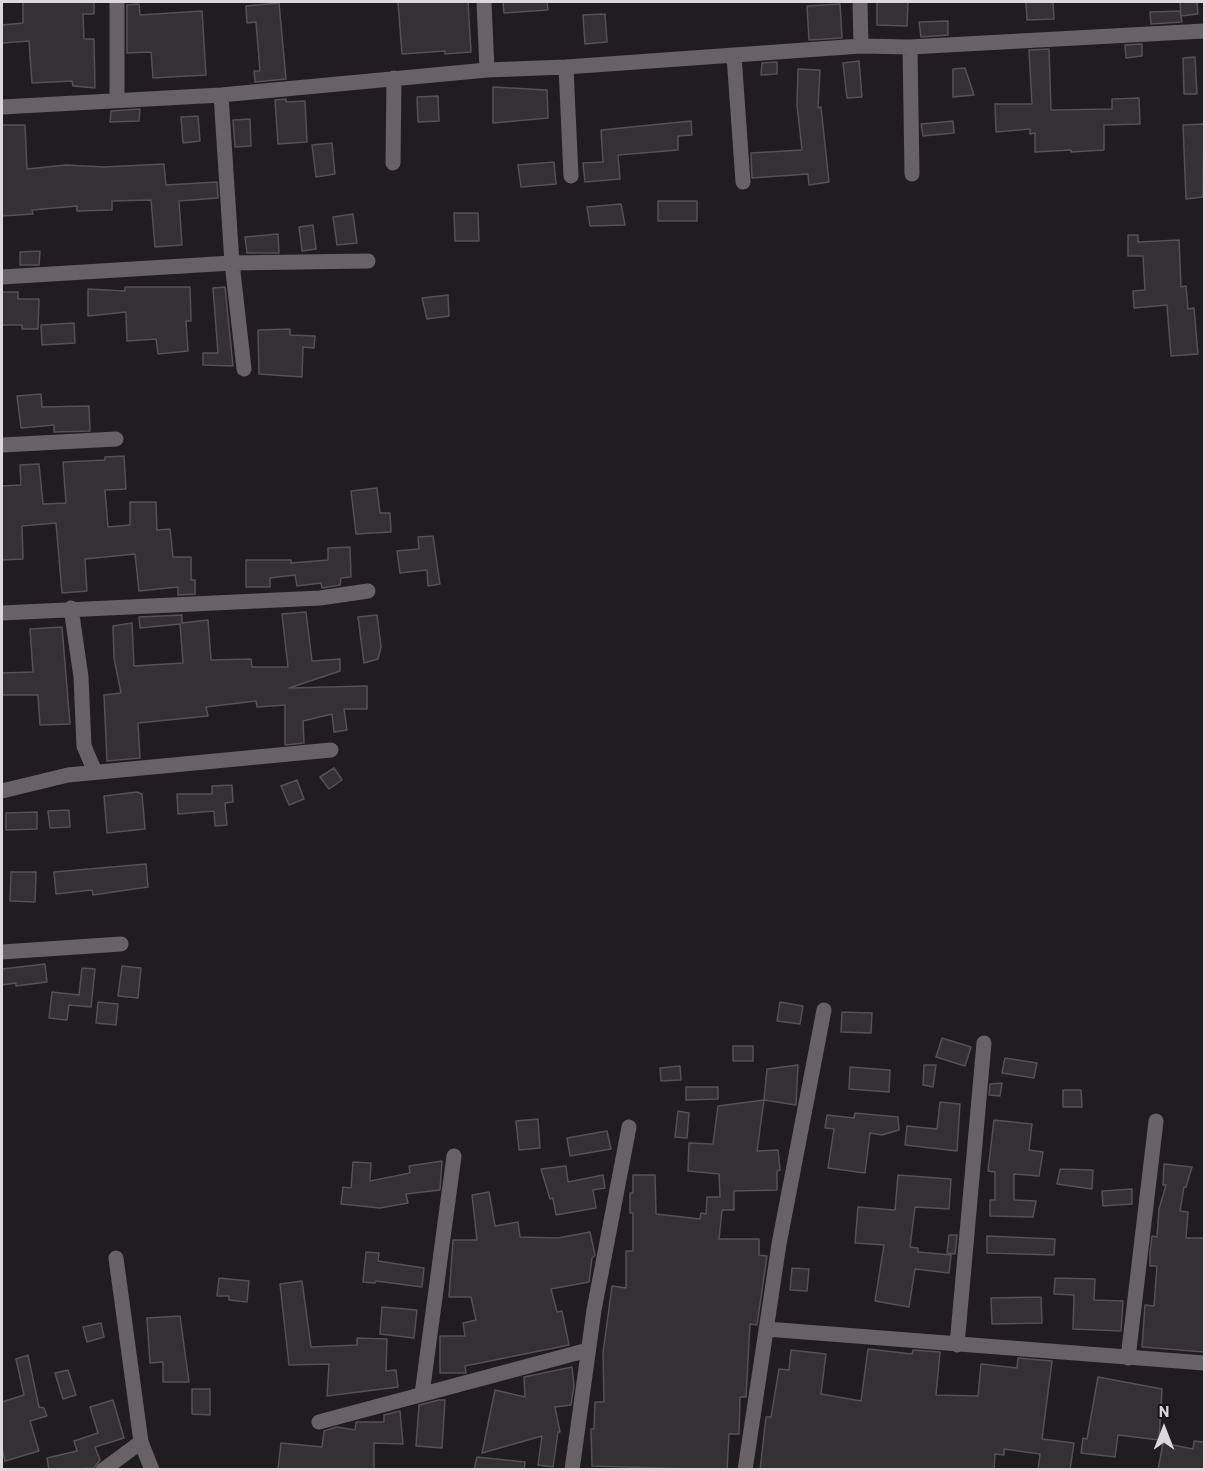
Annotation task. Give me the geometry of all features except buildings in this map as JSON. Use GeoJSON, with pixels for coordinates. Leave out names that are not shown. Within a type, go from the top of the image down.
{"type":"FeatureCollection","features":[{"type":"Feature","properties":{"kind":"street"},"geometry":{"type":"LineString","coordinates":[[117,2],[117,99]]}},
{"type":"Feature","properties":{"kind":"street"},"geometry":{"type":"LineString","coordinates":[[484,2],[487,70]]}},
{"type":"Feature","properties":{"kind":"street"},"geometry":{"type":"LineString","coordinates":[[860,2],[861,46]]}},
{"type":"Feature","properties":{"kind":"street"},"geometry":{"type":"LineString","coordinates":[[2,107],[221,94],[487,70],[566,67],[861,46],[910,47],[1204,31]]}},
{"type":"Feature","properties":{"kind":"street"},"geometry":{"type":"LineString","coordinates":[[910,47],[912,174]]}},
{"type":"Feature","properties":{"kind":"street"},"geometry":{"type":"LineString","coordinates":[[734,56],[743,182]]}},
{"type":"Feature","properties":{"kind":"street"},"geometry":{"type":"LineString","coordinates":[[566,67],[572,176]]}},
{"type":"Feature","properties":{"kind":"street"},"geometry":{"type":"LineString","coordinates":[[393,163],[394,78]]}},
{"type":"Feature","properties":{"kind":"street"},"geometry":{"type":"LineString","coordinates":[[221,94],[232,263],[244,369]]}},
{"type":"Feature","properties":{"kind":"street"},"geometry":{"type":"LineString","coordinates":[[2,277],[232,263],[368,261]]}},
{"type":"Feature","properties":{"kind":"street"},"geometry":{"type":"LineString","coordinates":[[2,446],[116,439]]}},
{"type":"Feature","properties":{"kind":"street"},"geometry":{"type":"LineString","coordinates":[[2,613],[320,598],[368,591]]}},
{"type":"Feature","properties":{"kind":"street"},"geometry":{"type":"LineString","coordinates":[[71,608],[81,677],[84,746],[95,772]]}},
{"type":"Feature","properties":{"kind":"street"},"geometry":{"type":"LineString","coordinates":[[68,775],[84,746]]}},
{"type":"Feature","properties":{"kind":"street"},"geometry":{"type":"LineString","coordinates":[[2,791],[68,775],[330,750]]}},
{"type":"Feature","properties":{"kind":"street"},"geometry":{"type":"LineString","coordinates":[[2,952],[121,944]]}},
{"type":"Feature","properties":{"kind":"street"},"geometry":{"type":"LineString","coordinates":[[745,1470],[779,1244],[824,1010]]}},
{"type":"Feature","properties":{"kind":"street"},"geometry":{"type":"LineString","coordinates":[[957,1345],[984,1043]]}},
{"type":"Feature","properties":{"kind":"street"},"geometry":{"type":"LineString","coordinates":[[1128,1358],[1156,1121]]}},
{"type":"Feature","properties":{"kind":"street"},"geometry":{"type":"LineString","coordinates":[[572,1470],[588,1350],[629,1127]]}},
{"type":"Feature","properties":{"kind":"street"},"geometry":{"type":"LineString","coordinates":[[422,1395],[454,1156]]}},
{"type":"Feature","properties":{"kind":"street"},"geometry":{"type":"LineString","coordinates":[[116,1258],[141,1442],[152,1470]]}},
{"type":"Feature","properties":{"kind":"street"},"geometry":{"type":"LineString","coordinates":[[766,1329],[1204,1364]]}},
{"type":"Feature","properties":{"kind":"street"},"geometry":{"type":"LineString","coordinates":[[319,1422],[588,1350]]}},
{"type":"Feature","properties":{"kind":"street"},"geometry":{"type":"LineString","coordinates":[[103,1470],[141,1442]]}}]}
